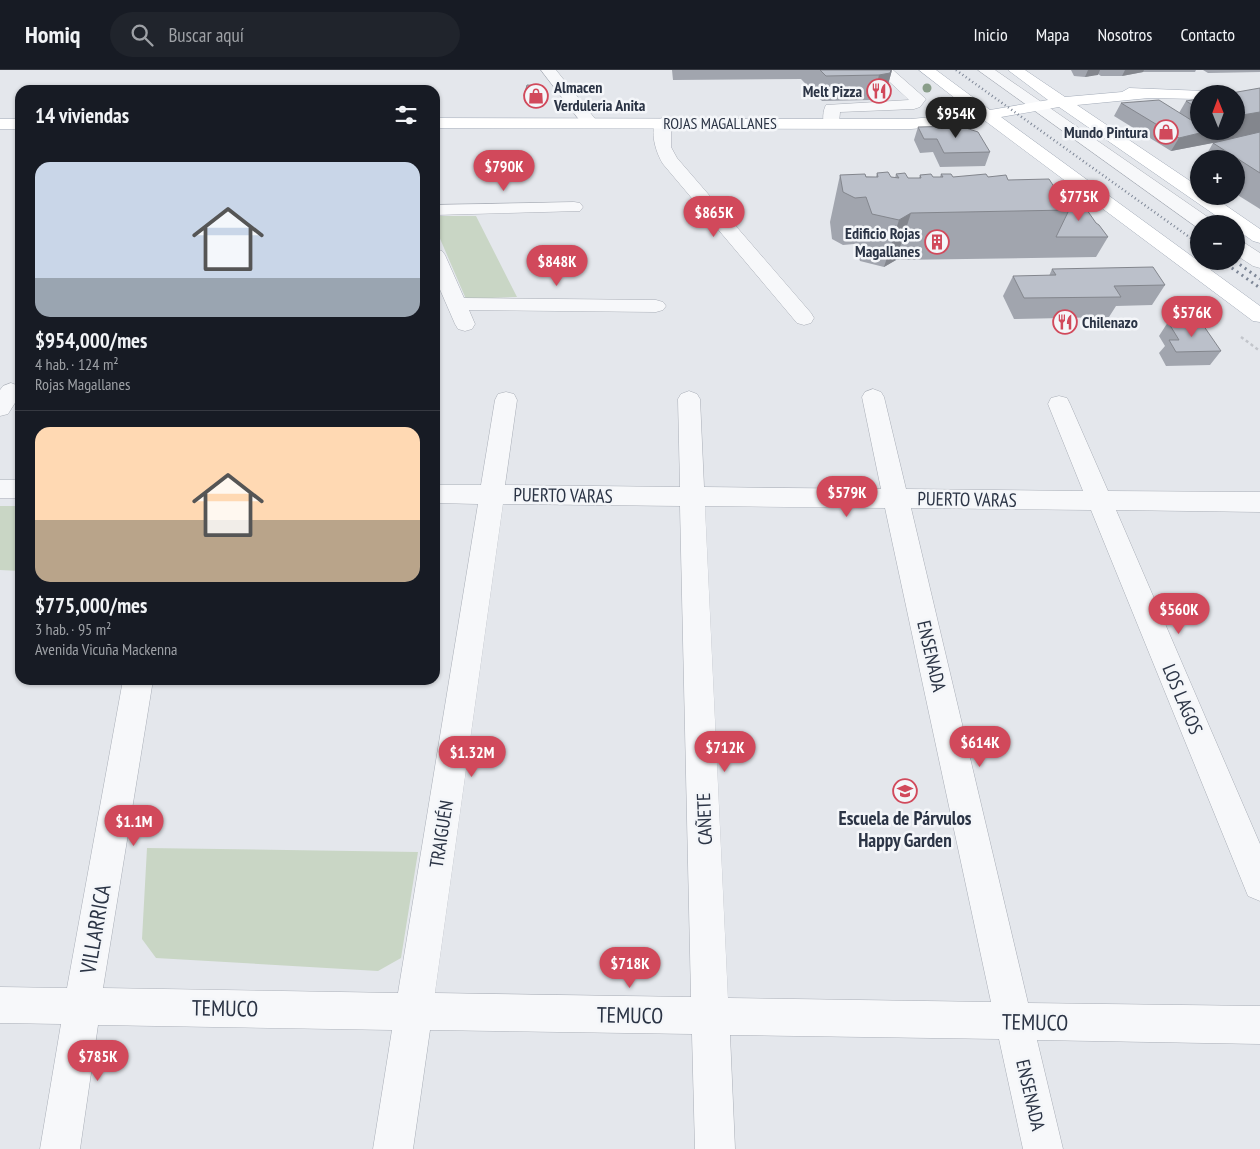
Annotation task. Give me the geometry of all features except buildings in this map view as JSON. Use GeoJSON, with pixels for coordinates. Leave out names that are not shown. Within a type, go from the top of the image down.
{"type":"FeatureCollection","features":[{"type":"Feature","properties":{"kind":"main road"},"geometry":{"type":"LineString","coordinates":[[926,70],[1260,316]]}},
{"type":"Feature","properties":{"kind":"main road"},"geometry":{"type":"LineString","coordinates":[[1015,70],[1041,98]]}},
{"type":"Feature","properties":{"kind":"main road","name":"ROJAS MAGALLANES"},"geometry":{"type":"LineString","coordinates":[[855,123],[972,104],[1020,94]]}},
{"type":"Feature","properties":{"kind":"main road","name":"ROJAS MAGALLANES"},"geometry":{"type":"LineString","coordinates":[[1041,98],[1061,102],[1146,94]]}},
{"type":"Feature","properties":{"kind":"main road","name":"ROJAS MAGALLANES"},"geometry":{"type":"LineString","coordinates":[[440,123],[930,123],[988,115],[1041,98],[1190,94]]}},
{"type":"Feature","properties":{"kind":"main road"},"geometry":{"type":"LineString","coordinates":[[1061,102],[1190,190]]}},
{"type":"Feature","properties":{"kind":"main road"},"geometry":{"type":"LineString","coordinates":[[0,124],[15,124]]}},
{"type":"Feature","properties":{"kind":"main road"},"geometry":{"type":"LineString","coordinates":[[1212,205],[1260,237]]}},
{"type":"Feature","properties":{"kind":"street"},"geometry":{"type":"LineString","coordinates":[[548,70],[590,123]]}},
{"type":"Feature","properties":{"kind":"street"},"geometry":{"type":"LineString","coordinates":[[831,123],[832,108],[914,104],[918,99],[884,70]]}},
{"type":"Feature","properties":{"kind":"street"},"geometry":{"type":"LineString","coordinates":[[985,70],[1020,94],[1041,98],[1193,215]]}},
{"type":"Feature","properties":{"kind":"street"},"geometry":{"type":"LineString","coordinates":[[663,123],[663,147],[669,160],[804,318]]}},
{"type":"Feature","properties":{"kind":"street"},"geometry":{"type":"LineString","coordinates":[[440,210],[574,207]]}},
{"type":"Feature","properties":{"kind":"street"},"geometry":{"type":"LineString","coordinates":[[1245,252],[1260,262]]}},
{"type":"Feature","properties":{"kind":"street"},"geometry":{"type":"LineString","coordinates":[[440,267],[465,324]]}},
{"type":"Feature","properties":{"kind":"street"},"geometry":{"type":"LineString","coordinates":[[456,304],[656,306]]}},
{"type":"Feature","properties":{"kind":"street","name":"ENSENADA"},"geometry":{"type":"LineString","coordinates":[[873,396],[1043,1149]]}},
{"type":"Feature","properties":{"kind":"street","name":"CAÑETE"},"geometry":{"type":"LineString","coordinates":[[689,399],[715,1149]]}},
{"type":"Feature","properties":{"kind":"street","name":"TRAIGUÉN"},"geometry":{"type":"LineString","coordinates":[[393,1149],[506,400]]}},
{"type":"Feature","properties":{"kind":"street","name":"LOS LAGOS"},"geometry":{"type":"LineString","coordinates":[[1059,404],[1260,884]]}},
{"type":"Feature","properties":{"kind":"street"},"geometry":{"type":"LineString","coordinates":[[0,489],[15,489]]}},
{"type":"Feature","properties":{"kind":"street","name":"PUERTO VARAS"},"geometry":{"type":"LineString","coordinates":[[440,494],[1260,502]]}},
{"type":"Feature","properties":{"kind":"street","name":"VILLARRICA"},"geometry":{"type":"LineString","coordinates":[[60,1149],[82,1006],[137,685]]}},
{"type":"Feature","properties":{"kind":"street","name":"TEMUCO"},"geometry":{"type":"LineString","coordinates":[[0,1005],[1260,1025]]}},
{"type":"Feature","properties":{"kind":"green space"},"geometry":{"type":"Polygon","coordinates":[[[440,216],[476,216],[517,297],[466,299],[440,239],[440,216]]]}},
{"type":"Feature","properties":{"kind":"green space"},"geometry":{"type":"Polygon","coordinates":[[[0,506],[15,506],[15,571],[0,570],[0,506]]]}},
{"type":"Feature","properties":{"kind":"green space"},"geometry":{"type":"Polygon","coordinates":[[[147,848],[418,852],[401,958],[378,971],[156,958],[142,939],[147,848]]]}},
{"type":"Feature","properties":{"kind":"railway"},"geometry":{"type":"LineString","coordinates":[[956,70],[1190,238]]}},
{"type":"Feature","properties":{"kind":"railway"},"geometry":{"type":"LineString","coordinates":[[1245,268],[1260,279]]}},
{"type":"Feature","properties":{"kind":"railway"},"geometry":{"type":"LineString","coordinates":[[1235,270],[1260,288]]}},
{"type":"Feature","properties":{"kind":"place","name":"Melt Pizza"},"geometry":{"type":"Point","coordinates":[879,91]}},
{"type":"Feature","properties":{"kind":"place","name":"Almacen Verduleria Anita"},"geometry":{"type":"Point","coordinates":[536,96]}},
{"type":"Feature","properties":{"kind":"place","name":"Mundo Pintura"},"geometry":{"type":"Point","coordinates":[1166,132]}},
{"type":"Feature","properties":{"kind":"place","name":"Edificio Rojas Magallanes"},"geometry":{"type":"Point","coordinates":[937,242]}},
{"type":"Feature","properties":{"kind":"place","name":"Chilenazo"},"geometry":{"type":"Point","coordinates":[1065,322]}},
{"type":"Feature","properties":{"kind":"place","name":"Escuela de Párvulos Happy Garden"},"geometry":{"type":"Point","coordinates":[905,791]}}]}
